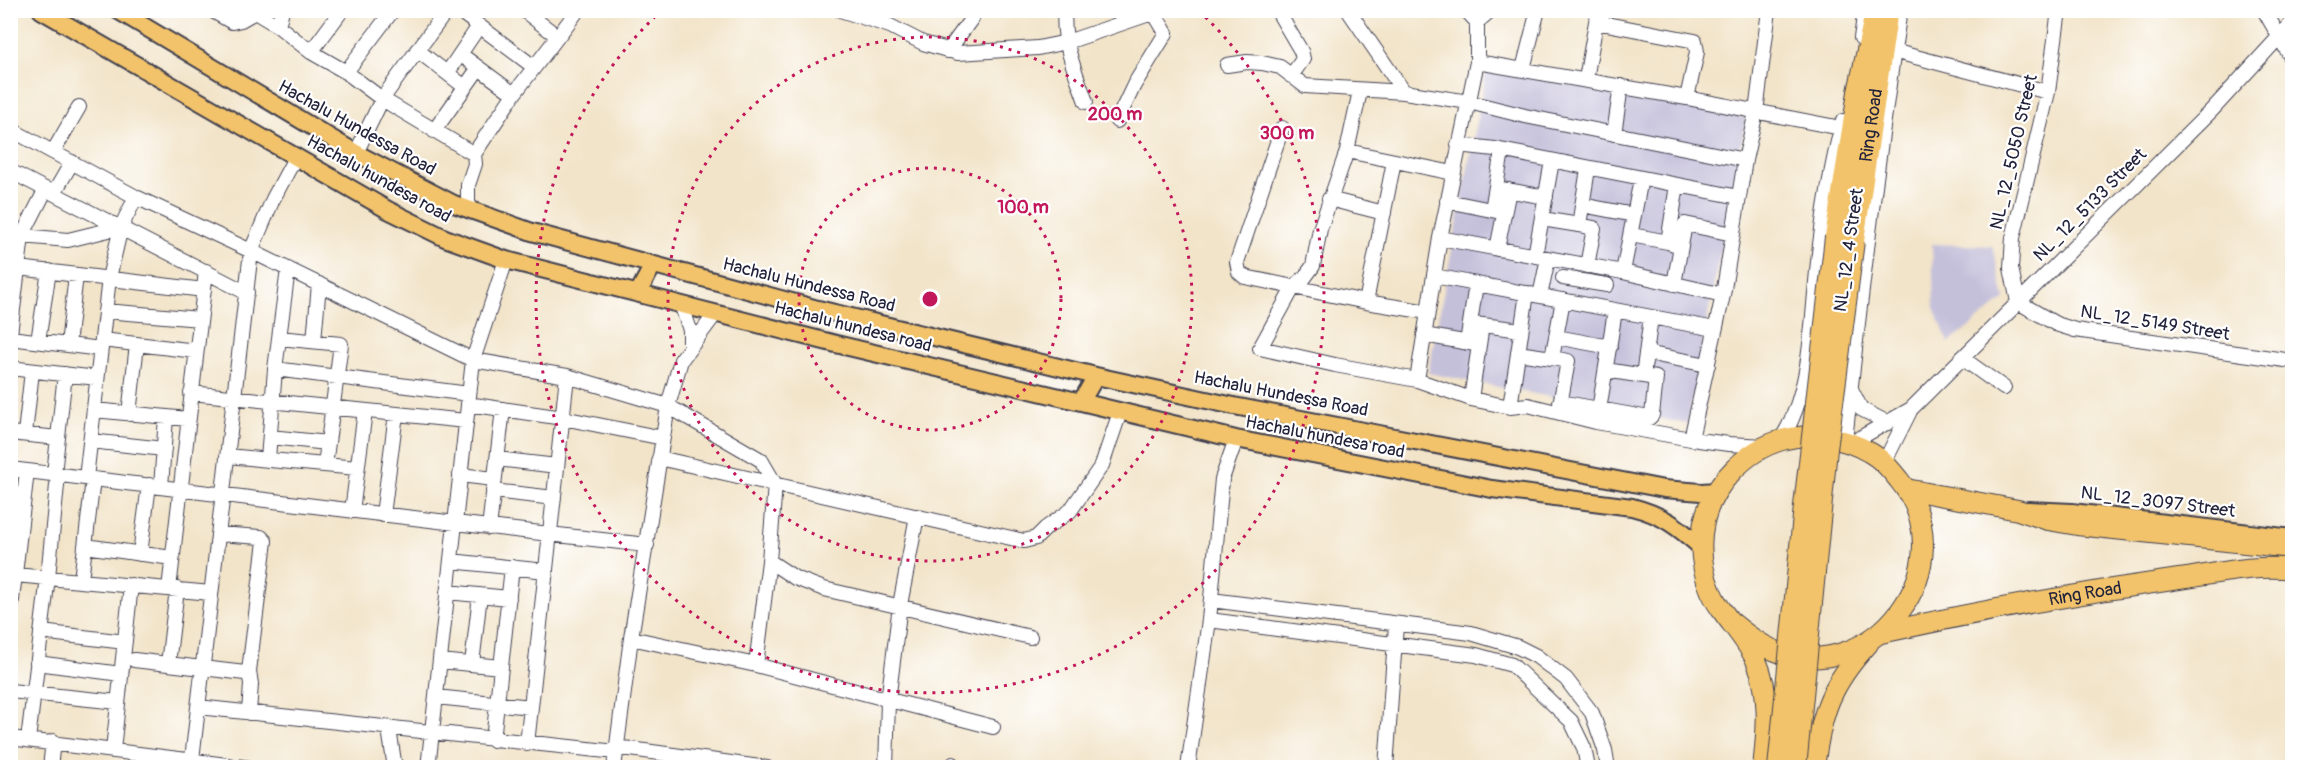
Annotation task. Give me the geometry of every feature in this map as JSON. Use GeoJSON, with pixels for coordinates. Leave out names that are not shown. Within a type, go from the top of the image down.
{"type":"FeatureCollection","features":[{"type":"Feature","properties":{"kind":"highway","name":"Ring Road"},"geometry":{"type":"LineString","coordinates":[[1845,239],[1867,91],[1875,10]]}},
{"type":"Feature","properties":{"kind":"highway","name":"Ring Road"},"geometry":{"type":"LineString","coordinates":[[1867,91],[1888,10]]}},
{"type":"Feature","properties":{"kind":"highway"},"geometry":{"type":"LineString","coordinates":[[1834,167],[1867,91]]}},
{"type":"Feature","properties":{"kind":"highway"},"geometry":{"type":"LineString","coordinates":[[1867,91],[1878,174]]}},
{"type":"Feature","properties":{"kind":"highway"},"geometry":{"type":"LineString","coordinates":[[1778,768],[1804,506],[1845,239]]}},
{"type":"Feature","properties":{"kind":"highway"},"geometry":{"type":"LineString","coordinates":[[1796,768],[1845,239]]}},
{"type":"Feature","properties":{"kind":"highway"},"geometry":{"type":"LineString","coordinates":[[1763,768],[1766,747],[1766,694],[1756,660],[1714,599],[1708,586],[1701,547],[1704,521],[1712,498],[1744,459],[1774,443],[1814,436],[1848,442],[1884,463],[1914,502],[1921,525],[1923,549],[1920,573],[1911,595],[1898,616],[1852,661],[1831,694],[1821,725],[1814,768]]}},
{"type":"Feature","properties":{"kind":"highway"},"geometry":{"type":"LineString","coordinates":[[1906,489],[2018,510],[2048,520],[2077,525],[2292,548]]}},
{"type":"Feature","properties":{"kind":"highway","name":"Ring Road"},"geometry":{"type":"LineString","coordinates":[[1877,636],[1973,612],[2113,588],[2242,571],[2292,569]]}},
{"type":"Feature","properties":{"kind":"highway"},"geometry":{"type":"LineString","coordinates":[[1731,622],[1751,639],[1774,650],[1799,656],[1833,654],[1850,650],[1877,636]]}},
{"type":"Feature","properties":{"kind":"main road","name":"Hachalu hundesa road"},"geometry":{"type":"LineString","coordinates":[[41,10],[388,210],[445,238],[506,260],[1236,439],[1492,489],[1632,507],[1650,512],[1675,524],[1701,547]]}},
{"type":"Feature","properties":{"kind":"main road","name":"Hachalu Hundessa Road"},"geometry":{"type":"LineString","coordinates":[[117,10],[356,153],[454,204],[532,232],[814,308],[1096,376],[1234,406],[1664,489],[1717,491]]}},
{"type":"Feature","properties":{"kind":"main road"},"geometry":{"type":"LineString","coordinates":[[638,293],[653,265]]}},
{"type":"Feature","properties":{"kind":"main road"},"geometry":{"type":"LineString","coordinates":[[1081,402],[1096,376]]}},
{"type":"Feature","properties":{"kind":"main road","name":"NL_12_3097 Street"},"geometry":{"type":"LineString","coordinates":[[2018,510],[2072,512],[2292,538]]}},
{"type":"Feature","properties":{"kind":"street"},"geometry":{"type":"LineString","coordinates":[[211,10],[232,22],[241,20],[255,11],[382,99],[474,154]]}},
{"type":"Feature","properties":{"kind":"street"},"geometry":{"type":"LineString","coordinates":[[278,26],[282,10]]}},
{"type":"Feature","properties":{"kind":"street"},"geometry":{"type":"LineString","coordinates":[[311,51],[342,10]]}},
{"type":"Feature","properties":{"kind":"street"},"geometry":{"type":"LineString","coordinates":[[346,72],[393,10]]}},
{"type":"Feature","properties":{"kind":"street"},"geometry":{"type":"LineString","coordinates":[[356,153],[382,99],[447,10]]}},
{"type":"Feature","properties":{"kind":"street"},"geometry":{"type":"LineString","coordinates":[[458,10],[534,67]]}},
{"type":"Feature","properties":{"kind":"street"},"geometry":{"type":"LineString","coordinates":[[468,209],[468,185],[475,164],[474,154],[514,94],[578,10]]}},
{"type":"Feature","properties":{"kind":"street"},"geometry":{"type":"LineString","coordinates":[[840,10],[890,26],[923,43],[958,53],[1038,48],[1066,42],[1157,12],[1166,33],[1134,85],[1117,121]]}},
{"type":"Feature","properties":{"kind":"street"},"geometry":{"type":"LineString","coordinates":[[1065,10],[1066,42],[1086,102]]}},
{"type":"Feature","properties":{"kind":"street"},"geometry":{"type":"LineString","coordinates":[[1278,10],[1301,51],[1303,59],[1291,76]]}},
{"type":"Feature","properties":{"kind":"street"},"geometry":{"type":"LineString","coordinates":[[1348,10],[1404,92]]}},
{"type":"Feature","properties":{"kind":"street"},"geometry":{"type":"LineString","coordinates":[[1417,380],[1440,238],[1477,62],[1477,22],[1466,10]]}},
{"type":"Feature","properties":{"kind":"street"},"geometry":{"type":"LineString","coordinates":[[1477,22],[1491,10]]}},
{"type":"Feature","properties":{"kind":"street"},"geometry":{"type":"LineString","coordinates":[[1523,69],[1538,10]]}},
{"type":"Feature","properties":{"kind":"street"},"geometry":{"type":"LineString","coordinates":[[1690,439],[1723,295],[1744,160],[1756,112],[1769,10]]}},
{"type":"Feature","properties":{"kind":"street"},"geometry":{"type":"LineString","coordinates":[[1559,407],[1596,422],[1729,444],[1774,443],[1791,423],[1806,371],[1818,258],[1865,10]]}},
{"type":"Feature","properties":{"kind":"street","name":"NL_12_4 Street"},"geometry":{"type":"LineString","coordinates":[[1848,442],[1857,327],[1878,174],[1882,121],[1900,10]]}},
{"type":"Feature","properties":{"kind":"street","name":"NL_12_5050 Street"},"geometry":{"type":"LineString","coordinates":[[2018,302],[2012,268],[2013,238],[2048,92],[2059,10]]}},
{"type":"Feature","properties":{"kind":"street"},"geometry":{"type":"LineString","coordinates":[[2264,10],[2292,60]]}},
{"type":"Feature","properties":{"kind":"street"},"geometry":{"type":"LineString","coordinates":[[523,11],[558,36]]}},
{"type":"Feature","properties":{"kind":"street"},"geometry":{"type":"LineString","coordinates":[[1586,79],[1597,16],[1695,41],[1697,51],[1687,98]]}},
{"type":"Feature","properties":{"kind":"street"},"geometry":{"type":"LineString","coordinates":[[948,51],[972,18]]}},
{"type":"Feature","properties":{"kind":"street","name":"NL_12_5133 Street"},"geometry":{"type":"LineString","coordinates":[[1911,410],[2212,110],[2292,23]]}},
{"type":"Feature","properties":{"kind":"street"},"geometry":{"type":"LineString","coordinates":[[448,72],[479,26]]}},
{"type":"Feature","properties":{"kind":"street"},"geometry":{"type":"LineString","coordinates":[[417,50],[465,87]]}},
{"type":"Feature","properties":{"kind":"street"},"geometry":{"type":"LineString","coordinates":[[1893,51],[2048,92]]}},
{"type":"Feature","properties":{"kind":"street"},"geometry":{"type":"LineString","coordinates":[[460,54],[514,94]]}},
{"type":"Feature","properties":{"kind":"street"},"geometry":{"type":"LineString","coordinates":[[1227,65],[1247,62],[1262,63],[1280,67],[1305,86],[1404,92],[1469,102],[1525,116],[1744,160]]}},
{"type":"Feature","properties":{"kind":"street"},"geometry":{"type":"LineString","coordinates":[[1477,62],[1586,79],[1841,128]]}},
{"type":"Feature","properties":{"kind":"street"},"geometry":{"type":"LineString","coordinates":[[434,131],[478,69]]}},
{"type":"Feature","properties":{"kind":"street"},"geometry":{"type":"LineString","coordinates":[[1614,134],[1621,86]]}},
{"type":"Feature","properties":{"kind":"street"},"geometry":{"type":"LineString","coordinates":[[1360,91],[1347,151],[1320,229],[1313,266],[1293,288],[1260,348],[1417,380],[1471,399],[1510,407],[1528,405],[1599,410],[1649,418],[1652,415],[1649,377],[1653,355],[1651,317]]}},
{"type":"Feature","properties":{"kind":"street"},"geometry":{"type":"LineString","coordinates":[[54,152],[79,107]]}},
{"type":"Feature","properties":{"kind":"street"},"geometry":{"type":"LineString","coordinates":[[1282,128],[1237,262],[1239,272],[1245,277],[1293,288],[1428,312]]}},
{"type":"Feature","properties":{"kind":"street"},"geometry":{"type":"LineString","coordinates":[[10,129],[136,197],[473,360],[567,376],[668,406],[761,460],[775,484],[769,561],[756,665]]}},
{"type":"Feature","properties":{"kind":"street"},"geometry":{"type":"LineString","coordinates":[[1458,145],[1502,151],[1739,197]]}},
{"type":"Feature","properties":{"kind":"street"},"geometry":{"type":"LineString","coordinates":[[1347,151],[1453,173]]}},
{"type":"Feature","properties":{"kind":"street"},"geometry":{"type":"LineString","coordinates":[[1497,249],[1498,212],[1503,189],[1502,151]]}},
{"type":"Feature","properties":{"kind":"street"},"geometry":{"type":"LineString","coordinates":[[192,764],[251,251],[273,199],[296,156]]}},
{"type":"Feature","properties":{"kind":"street"},"geometry":{"type":"LineString","coordinates":[[1366,302],[1395,161]]}},
{"type":"Feature","properties":{"kind":"street"},"geometry":{"type":"LineString","coordinates":[[1510,407],[1521,330],[1534,295],[1542,257],[1542,219],[1552,161]]}},
{"type":"Feature","properties":{"kind":"street"},"geometry":{"type":"LineString","coordinates":[[72,162],[16,236],[10,336],[68,345],[137,344],[196,351]]}},
{"type":"Feature","properties":{"kind":"street"},"geometry":{"type":"LineString","coordinates":[[1579,225],[1588,169]]}},
{"type":"Feature","properties":{"kind":"street"},"geometry":{"type":"LineString","coordinates":[[13,177],[50,191],[247,292]]}},
{"type":"Feature","properties":{"kind":"street"},"geometry":{"type":"LineString","coordinates":[[1599,410],[1610,347],[1607,285],[1616,271],[1631,235],[1641,179]]}},
{"type":"Feature","properties":{"kind":"street"},"geometry":{"type":"LineString","coordinates":[[1674,284],[1678,223],[1677,185]]}},
{"type":"Feature","properties":{"kind":"street"},"geometry":{"type":"LineString","coordinates":[[1503,189],[1546,198]]}},
{"type":"Feature","properties":{"kind":"street"},"geometry":{"type":"LineString","coordinates":[[81,580],[90,441],[109,278],[121,227],[136,197]]}},
{"type":"Feature","properties":{"kind":"street"},"geometry":{"type":"LineString","coordinates":[[1329,199],[1384,213]]}},
{"type":"Feature","properties":{"kind":"street"},"geometry":{"type":"LineString","coordinates":[[1448,201],[1498,212]]}},
{"type":"Feature","properties":{"kind":"street"},"geometry":{"type":"LineString","coordinates":[[1582,205],[1634,215]]}},
{"type":"Feature","properties":{"kind":"street"},"geometry":{"type":"LineString","coordinates":[[1587,266],[1598,208]]}},
{"type":"Feature","properties":{"kind":"street"},"geometry":{"type":"LineString","coordinates":[[1542,219],[1594,228]]}},
{"type":"Feature","properties":{"kind":"street"},"geometry":{"type":"LineString","coordinates":[[1678,223],[1733,234]]}},
{"type":"Feature","properties":{"kind":"street"},"geometry":{"type":"LineString","coordinates":[[16,236],[68,240],[121,227]]}},
{"type":"Feature","properties":{"kind":"street"},"geometry":{"type":"LineString","coordinates":[[1631,235],[1675,244]]}},
{"type":"Feature","properties":{"kind":"street"},"geometry":{"type":"LineString","coordinates":[[1440,238],[1616,271],[1723,295]]}},
{"type":"Feature","properties":{"kind":"street"},"geometry":{"type":"LineString","coordinates":[[428,768],[473,360],[506,260]]}},
{"type":"Feature","properties":{"kind":"street"},"geometry":{"type":"LineString","coordinates":[[14,268],[204,290]]}},
{"type":"Feature","properties":{"kind":"street"},"geometry":{"type":"LineString","coordinates":[[268,459],[275,369],[288,269]]}},
{"type":"Feature","properties":{"kind":"street"},"geometry":{"type":"LineString","coordinates":[[39,341],[49,272]]}},
{"type":"Feature","properties":{"kind":"street"},"geometry":{"type":"LineString","coordinates":[[168,664],[173,589],[172,558],[206,272]]}},
{"type":"Feature","properties":{"kind":"street"},"geometry":{"type":"LineString","coordinates":[[68,345],[76,274]]}},
{"type":"Feature","properties":{"kind":"street"},"geometry":{"type":"LineString","coordinates":[[1434,276],[1714,329]]}},
{"type":"Feature","properties":{"kind":"street"},"geometry":{"type":"LineString","coordinates":[[1563,278],[1607,285]]}},
{"type":"Feature","properties":{"kind":"street"},"geometry":{"type":"LineString","coordinates":[[314,341],[319,284]]}},
{"type":"Feature","properties":{"kind":"street"},"geometry":{"type":"LineString","coordinates":[[1471,399],[1476,284]]}},
{"type":"Feature","properties":{"kind":"street"},"geometry":{"type":"LineString","coordinates":[[1552,358],[1563,300]]}},
{"type":"Feature","properties":{"kind":"street","name":"NL_12_5149 Street"},"geometry":{"type":"LineString","coordinates":[[2018,302],[2056,324],[2075,330],[2292,361]]}},
{"type":"Feature","properties":{"kind":"street"},"geometry":{"type":"LineString","coordinates":[[681,304],[690,330],[690,346]]}},
{"type":"Feature","properties":{"kind":"street"},"geometry":{"type":"LineString","coordinates":[[105,311],[200,319]]}},
{"type":"Feature","properties":{"kind":"street"},"geometry":{"type":"LineString","coordinates":[[614,768],[631,638],[668,406],[681,360],[716,313]]}},
{"type":"Feature","properties":{"kind":"street"},"geometry":{"type":"LineString","coordinates":[[1476,324],[1521,330]]}},
{"type":"Feature","properties":{"kind":"street"},"geometry":{"type":"LineString","coordinates":[[1424,335],[1473,344]]}},
{"type":"Feature","properties":{"kind":"street"},"geometry":{"type":"LineString","coordinates":[[1556,337],[1610,347]]}},
{"type":"Feature","properties":{"kind":"street"},"geometry":{"type":"LineString","coordinates":[[279,338],[341,345],[325,465]]}},
{"type":"Feature","properties":{"kind":"street"},"geometry":{"type":"LineString","coordinates":[[1559,407],[1572,340]]}},
{"type":"Feature","properties":{"kind":"street"},"geometry":{"type":"LineString","coordinates":[[129,414],[137,344]]}},
{"type":"Feature","properties":{"kind":"street"},"geometry":{"type":"LineString","coordinates":[[1518,353],[1568,361]]}},
{"type":"Feature","properties":{"kind":"street"},"geometry":{"type":"LineString","coordinates":[[1653,355],[1708,365]]}},
{"type":"Feature","properties":{"kind":"street"},"geometry":{"type":"LineString","coordinates":[[1962,358],[2004,388]]}},
{"type":"Feature","properties":{"kind":"street"},"geometry":{"type":"LineString","coordinates":[[10,368],[97,378]]}},
{"type":"Feature","properties":{"kind":"street"},"geometry":{"type":"LineString","coordinates":[[275,369],[469,399],[502,409],[563,418],[663,438]]}},
{"type":"Feature","properties":{"kind":"street"},"geometry":{"type":"LineString","coordinates":[[1606,370],[1649,377]]}},
{"type":"Feature","properties":{"kind":"street"},"geometry":{"type":"LineString","coordinates":[[25,434],[32,371]]}},
{"type":"Feature","properties":{"kind":"street"},"geometry":{"type":"LineString","coordinates":[[28,740],[48,577],[65,374]]}},
{"type":"Feature","properties":{"kind":"street"},"geometry":{"type":"LineString","coordinates":[[527,744],[567,376]]}},
{"type":"Feature","properties":{"kind":"street"},"geometry":{"type":"LineString","coordinates":[[1851,387],[1861,409],[1887,423]]}},
{"type":"Feature","properties":{"kind":"street"},"geometry":{"type":"LineString","coordinates":[[191,393],[466,421]]}},
{"type":"Feature","properties":{"kind":"street"},"geometry":{"type":"LineString","coordinates":[[489,528],[502,409]]}},
{"type":"Feature","properties":{"kind":"street"},"geometry":{"type":"LineString","coordinates":[[94,410],[188,420]]}},
{"type":"Feature","properties":{"kind":"street"},"geometry":{"type":"LineString","coordinates":[[1848,442],[1911,410]]}},
{"type":"Feature","properties":{"kind":"street"},"geometry":{"type":"LineString","coordinates":[[1884,463],[1911,410]]}},
{"type":"Feature","properties":{"kind":"street"},"geometry":{"type":"LineString","coordinates":[[352,511],[365,411]]}},
{"type":"Feature","properties":{"kind":"street"},"geometry":{"type":"LineString","coordinates":[[659,458],[1024,541],[1036,538],[1070,511],[1102,465],[1120,412]]}},
{"type":"Feature","properties":{"kind":"street"},"geometry":{"type":"LineString","coordinates":[[383,515],[396,414]]}},
{"type":"Feature","properties":{"kind":"street"},"geometry":{"type":"LineString","coordinates":[[140,554],[164,449],[166,417]]}},
{"type":"Feature","properties":{"kind":"street"},"geometry":{"type":"LineString","coordinates":[[10,433],[58,438]]}},
{"type":"Feature","properties":{"kind":"street"},"geometry":{"type":"LineString","coordinates":[[270,437],[328,443]]}},
{"type":"Feature","properties":{"kind":"street"},"geometry":{"type":"LineString","coordinates":[[1188,768],[1209,620],[1222,479],[1236,439]]}},
{"type":"Feature","properties":{"kind":"street"},"geometry":{"type":"LineString","coordinates":[[90,441],[164,449]]}},
{"type":"Feature","properties":{"kind":"street"},"geometry":{"type":"LineString","coordinates":[[228,456],[357,468]]}},
{"type":"Feature","properties":{"kind":"street"},"geometry":{"type":"LineString","coordinates":[[497,459],[558,466]]}},
{"type":"Feature","properties":{"kind":"street"},"geometry":{"type":"LineString","coordinates":[[10,470],[647,545]]}},
{"type":"Feature","properties":{"kind":"street"},"geometry":{"type":"LineString","coordinates":[[10,616],[27,471]]}},
{"type":"Feature","properties":{"kind":"street"},"geometry":{"type":"LineString","coordinates":[[460,475],[554,498]]}},
{"type":"Feature","properties":{"kind":"street"},"geometry":{"type":"LineString","coordinates":[[886,768],[888,701],[900,605],[917,516]]}},
{"type":"Feature","properties":{"kind":"street"},"geometry":{"type":"LineString","coordinates":[[218,534],[261,537],[265,540],[249,671],[251,684],[249,713]]}},
{"type":"Feature","properties":{"kind":"street"},"geometry":{"type":"LineString","coordinates":[[85,546],[172,558]]}},
{"type":"Feature","properties":{"kind":"street"},"geometry":{"type":"LineString","coordinates":[[451,561],[546,571]]}},
{"type":"Feature","properties":{"kind":"street"},"geometry":{"type":"LineString","coordinates":[[769,561],[795,578],[824,589],[1030,637]]}},
{"type":"Feature","properties":{"kind":"street"},"geometry":{"type":"LineString","coordinates":[[493,740],[512,567]]}},
{"type":"Feature","properties":{"kind":"street"},"geometry":{"type":"LineString","coordinates":[[15,575],[212,593]]}},
{"type":"Feature","properties":{"kind":"street"},"geometry":{"type":"LineString","coordinates":[[113,750],[131,585]]}},
{"type":"Feature","properties":{"kind":"street"},"geometry":{"type":"LineString","coordinates":[[447,592],[509,598]]}},
{"type":"Feature","properties":{"kind":"street"},"geometry":{"type":"LineString","coordinates":[[472,664],[480,595]]}},
{"type":"Feature","properties":{"kind":"street"},"geometry":{"type":"LineString","coordinates":[[1211,600],[1471,633],[1501,640],[1518,647],[1536,656],[1566,679],[1589,709],[1605,750],[1608,768]]}},
{"type":"Feature","properties":{"kind":"street"},"geometry":{"type":"LineString","coordinates":[[1209,620],[1476,655],[1512,665],[1571,721],[1584,748],[1588,768]]}},
{"type":"Feature","properties":{"kind":"street"},"geometry":{"type":"LineString","coordinates":[[1386,768],[1396,625]]}},
{"type":"Feature","properties":{"kind":"street"},"geometry":{"type":"LineString","coordinates":[[41,632],[125,642]]}},
{"type":"Feature","properties":{"kind":"street"},"geometry":{"type":"LineString","coordinates":[[631,638],[756,665],[993,727]]}},
{"type":"Feature","properties":{"kind":"street"},"geometry":{"type":"LineString","coordinates":[[134,660],[203,669],[245,673],[249,671]]}},
{"type":"Feature","properties":{"kind":"street"},"geometry":{"type":"LineString","coordinates":[[440,661],[501,667]]}},
{"type":"Feature","properties":{"kind":"street"},"geometry":{"type":"LineString","coordinates":[[37,663],[121,674]]}},
{"type":"Feature","properties":{"kind":"street"},"geometry":{"type":"LineString","coordinates":[[10,691],[118,702]]}},
{"type":"Feature","properties":{"kind":"street"},"geometry":{"type":"LineString","coordinates":[[436,696],[531,707]]}},
{"type":"Feature","properties":{"kind":"street"},"geometry":{"type":"LineString","coordinates":[[198,707],[432,734],[616,750],[758,767]]}},
{"type":"Feature","properties":{"kind":"street"},"geometry":{"type":"LineString","coordinates":[[1571,721],[1589,709]]}},
{"type":"Feature","properties":{"kind":"street"},"geometry":{"type":"LineString","coordinates":[[389,729],[395,768]]}},
{"type":"Feature","properties":{"kind":"street"},"geometry":{"type":"LineString","coordinates":[[10,738],[53,741],[192,764],[251,768]]}},
{"type":"Feature","properties":{"kind":"street"},"geometry":{"type":"LineString","coordinates":[[50,768],[53,741]]}},
{"type":"Feature","properties":{"kind":"shaded area"},"geometry":{"type":"Polygon","coordinates":[[[1487,69],[1746,118],[1687,424],[1428,373],[1487,69]]]}},
{"type":"Feature","properties":{"kind":"shaded area"},"geometry":{"type":"Polygon","coordinates":[[[1932,244],[1992,246],[2005,299],[1949,343],[1934,308],[1932,244]]]}}]}
